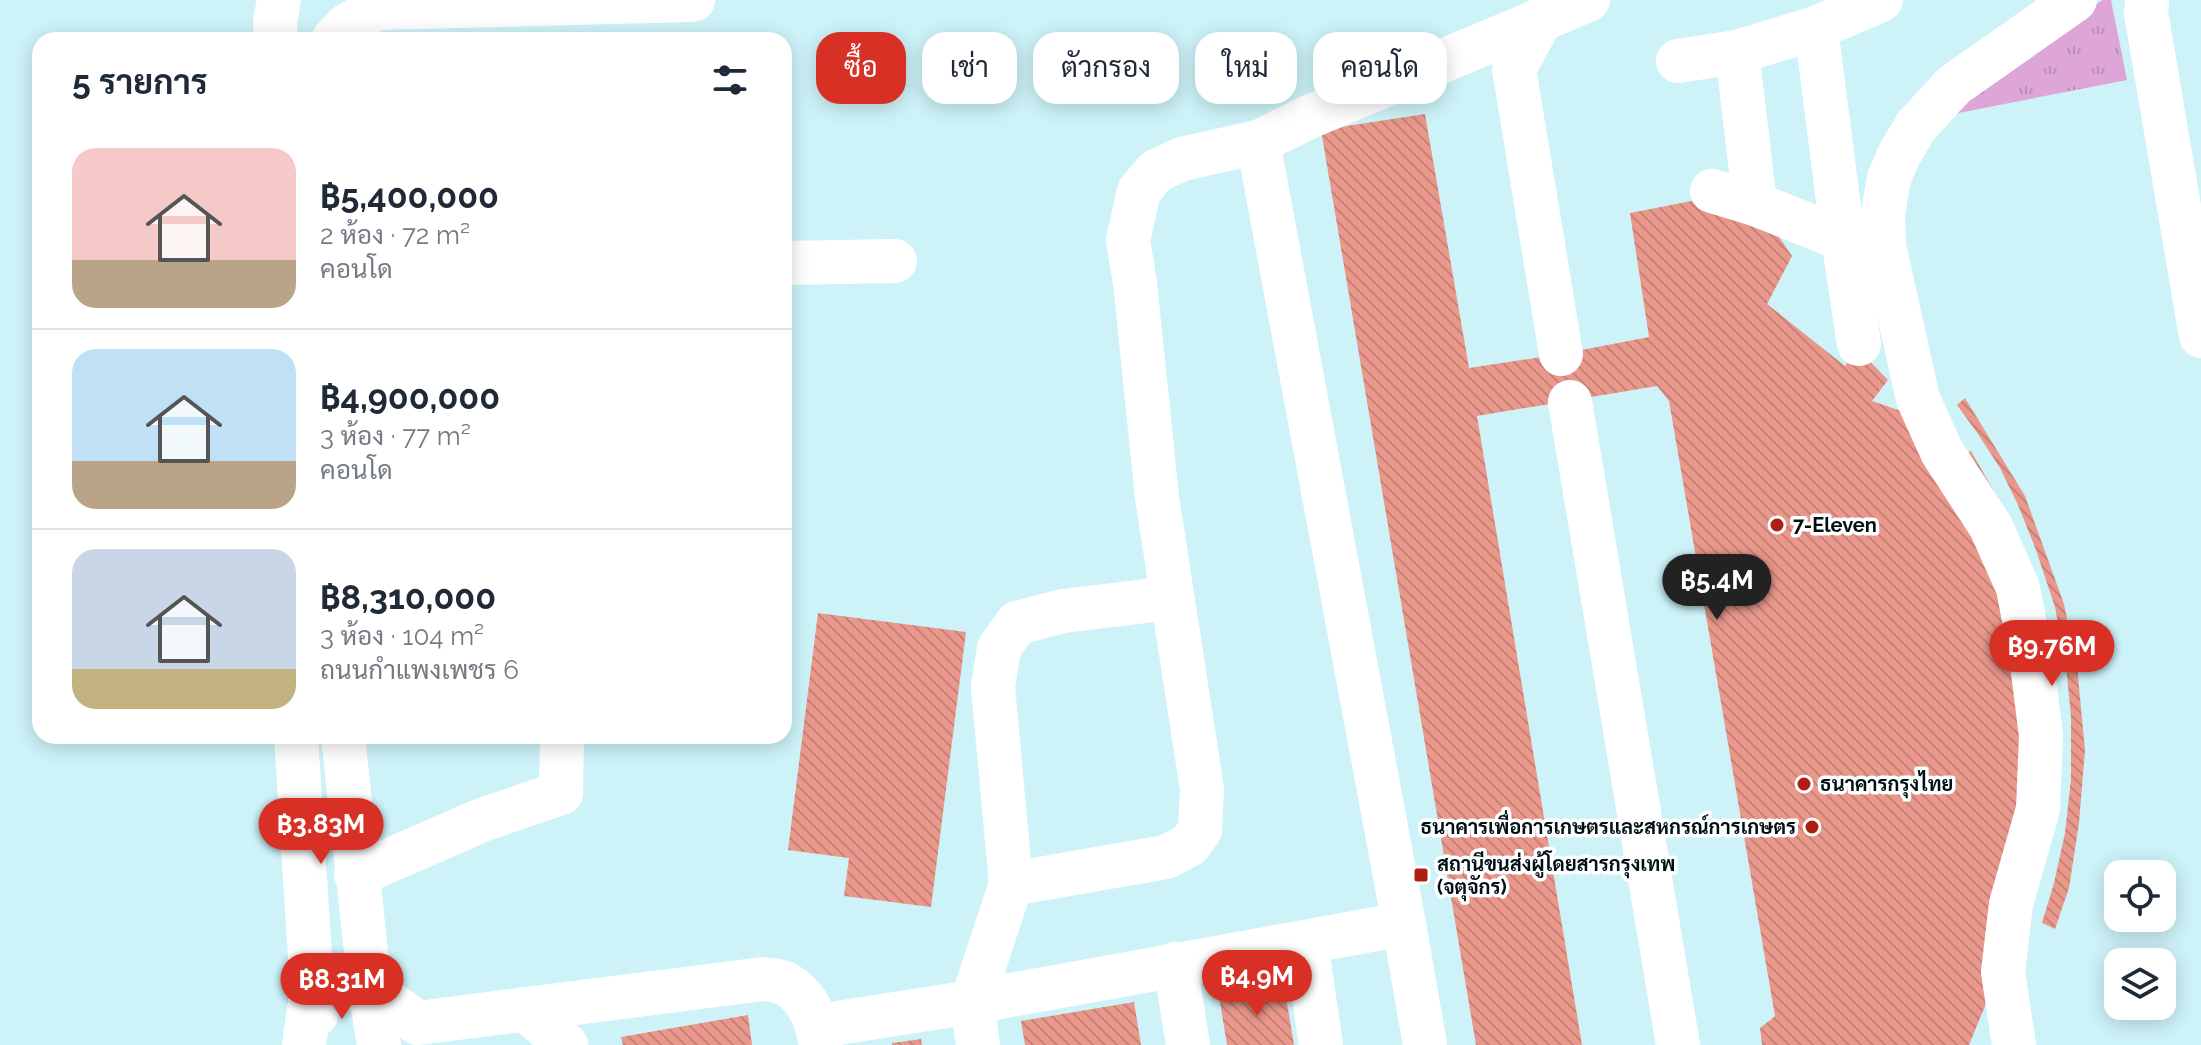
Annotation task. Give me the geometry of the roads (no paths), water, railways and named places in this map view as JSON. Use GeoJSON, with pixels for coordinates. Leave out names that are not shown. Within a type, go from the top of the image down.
{"type":"FeatureCollection","features":[{"type":"Feature","properties":{"kind":"street"},"geometry":{"type":"LineString","coordinates":[[276,32],[279,0]]}},
{"type":"Feature","properties":{"kind":"street"},"geometry":{"type":"LineString","coordinates":[[340,32],[377,8],[693,0]]}},
{"type":"Feature","properties":{"kind":"street"},"geometry":{"type":"LineString","coordinates":[[1011,884],[1166,857],[1189,845],[1200,830],[1202,789],[1157,497],[1128,240],[1139,191],[1156,171],[1182,159],[1258,142],[1309,117],[1588,0]]}},
{"type":"Feature","properties":{"kind":"street"},"geometry":{"type":"LineString","coordinates":[[1678,61],[1737,52],[1816,28],[1881,0]]}},
{"type":"Feature","properties":{"kind":"street"},"geometry":{"type":"LineString","coordinates":[[2147,0],[2146,13],[2184,131],[2201,336]]}},
{"type":"Feature","properties":{"kind":"street"},"geometry":{"type":"LineString","coordinates":[[1998,1035],[2011,904],[2038,809],[2041,736],[2031,656],[2018,588],[1991,527],[1942,452],[1918,399],[1884,246],[1883,213],[1889,178],[1916,126],[1954,85],[2072,2]]}},
{"type":"Feature","properties":{"kind":"street"},"geometry":{"type":"LineString","coordinates":[[1542,18],[1514,69],[1561,354]]}},
{"type":"Feature","properties":{"kind":"street"},"geometry":{"type":"LineString","coordinates":[[1816,28],[1859,344]]}},
{"type":"Feature","properties":{"kind":"street"},"geometry":{"type":"LineString","coordinates":[[1737,52],[1755,204]]}},
{"type":"Feature","properties":{"kind":"street"},"geometry":{"type":"LineString","coordinates":[[1258,142],[1425,1045]]}},
{"type":"Feature","properties":{"kind":"street"},"geometry":{"type":"LineString","coordinates":[[1712,191],[1755,204],[1843,239]]}},
{"type":"Feature","properties":{"kind":"street"},"geometry":{"type":"LineString","coordinates":[[792,263],[895,261]]}},
{"type":"Feature","properties":{"kind":"street"},"geometry":{"type":"LineString","coordinates":[[1570,402],[1678,1045]]}},
{"type":"Feature","properties":{"kind":"street"},"geometry":{"type":"LineString","coordinates":[[978,1045],[972,1002],[1011,884],[993,687],[999,648],[1017,623],[1063,611],[1171,598]]}},
{"type":"Feature","properties":{"kind":"street"},"geometry":{"type":"LineString","coordinates":[[297,744],[312,988],[320,1045]]}},
{"type":"Feature","properties":{"kind":"street"},"geometry":{"type":"LineString","coordinates":[[344,744],[356,875],[379,1045]]}},
{"type":"Feature","properties":{"kind":"street"},"geometry":{"type":"LineString","coordinates":[[356,875],[482,820],[561,793],[562,744]]}},
{"type":"Feature","properties":{"kind":"street"},"geometry":{"type":"LineString","coordinates":[[312,988],[370,989],[418,1023],[763,979],[781,982],[797,992],[809,1006],[820,1036],[972,1002],[1404,924]]}},
{"type":"Feature","properties":{"kind":"street"},"geometry":{"type":"LineString","coordinates":[[1306,942],[1321,1045]]}},
{"type":"Feature","properties":{"kind":"street"},"geometry":{"type":"LineString","coordinates":[[1175,964],[1188,1045]]}},
{"type":"Feature","properties":{"kind":"street"},"geometry":{"type":"LineString","coordinates":[[304,1045],[312,988]]}},
{"type":"Feature","properties":{"kind":"street"},"geometry":{"type":"LineString","coordinates":[[525,1009],[566,1045]]}},
{"type":"Feature","properties":{"kind":"place","name":"7-Eleven"},"geometry":{"type":"Point","coordinates":[1777,525]}},
{"type":"Feature","properties":{"kind":"place","name":"ธนาคารกรุงไทย"},"geometry":{"type":"Point","coordinates":[1804,784]}},
{"type":"Feature","properties":{"kind":"place","name":"ธนาคารเพื่อการเกษตรและสหกรณ์การเกษตร"},"geometry":{"type":"Point","coordinates":[1812,827]}},
{"type":"Feature","properties":{"kind":"place","name":"สถานีขนส่งผู้โดยสารกรุงเทพ (จตุจักร)"},"geometry":{"type":"Point","coordinates":[1421,875]}}]}
